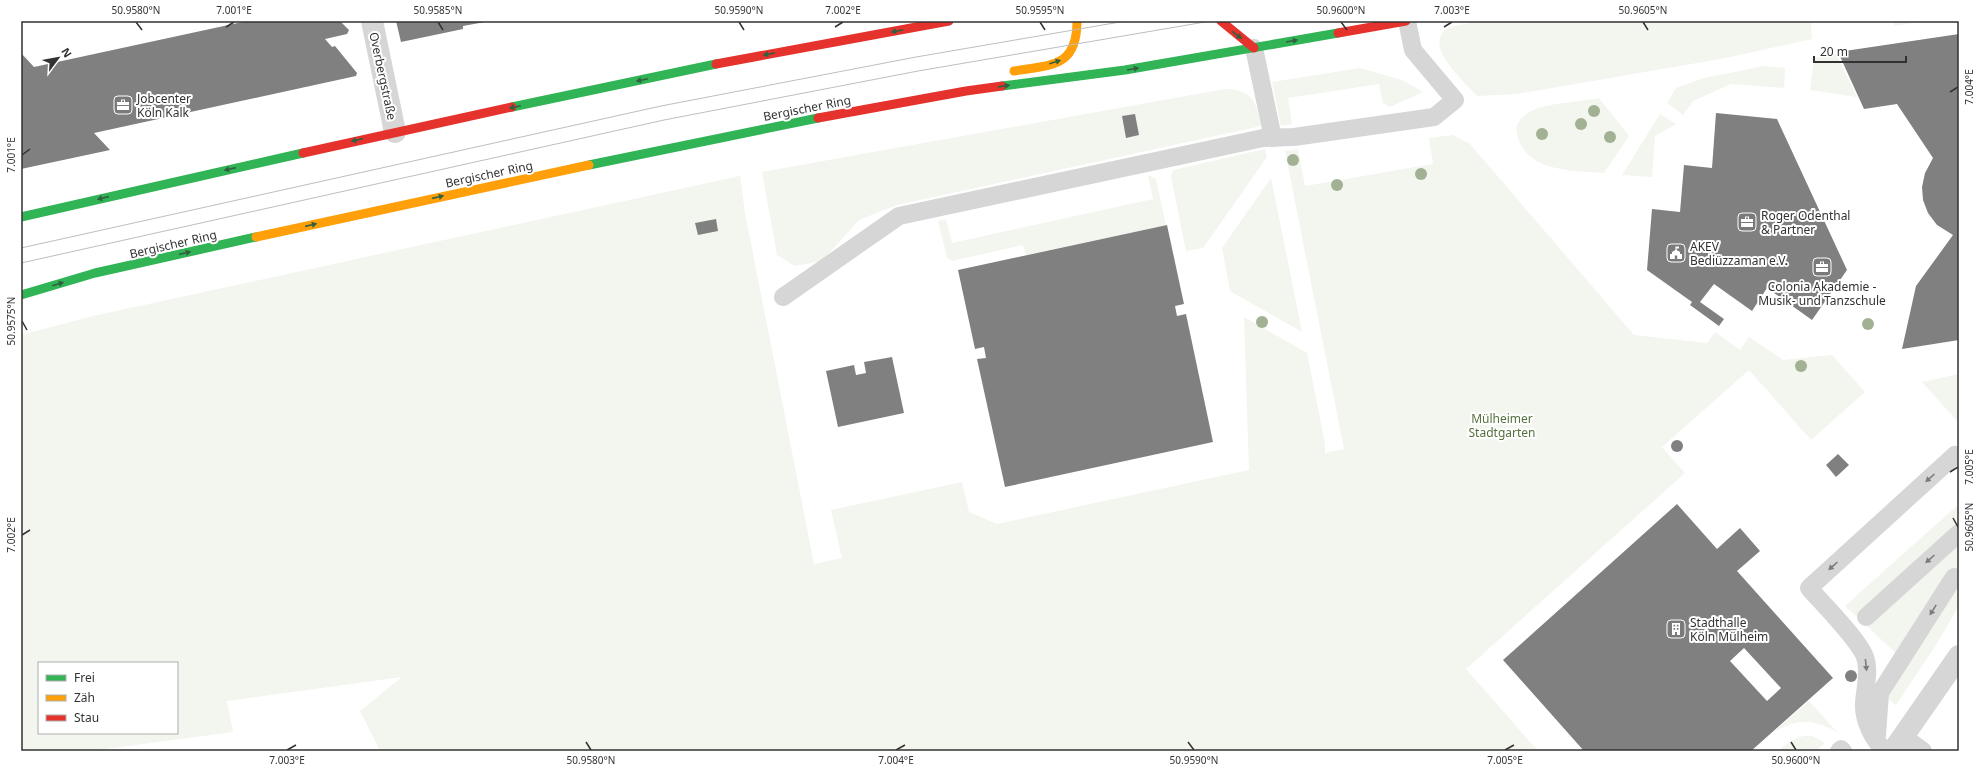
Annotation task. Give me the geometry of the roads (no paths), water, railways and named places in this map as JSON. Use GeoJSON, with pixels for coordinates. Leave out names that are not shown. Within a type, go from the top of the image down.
{"type":"FeatureCollection","features":[{"type":"Feature","properties":{"kind":"main road"},"geometry":{"type":"LineString","coordinates":[[21,217],[395,132],[738,60],[949,21]]}},
{"type":"Feature","properties":{"kind":"main road"},"geometry":{"type":"LineString","coordinates":[[1004,72],[1056,62],[1070,56],[1076,44],[1077,21]]}},
{"type":"Feature","properties":{"kind":"main road"},"geometry":{"type":"LineString","coordinates":[[1221,21],[1254,48],[1407,21]]}},
{"type":"Feature","properties":{"kind":"main road","name":"Bergischer Ring"},"geometry":{"type":"LineString","coordinates":[[21,295],[94,273],[511,181],[773,126],[966,91],[1125,70],[1254,48]]}},
{"type":"Feature","properties":{"kind":"main road"},"geometry":{"type":"LineString","coordinates":[[966,91],[990,77]]}},
{"type":"Feature","properties":{"kind":"street","name":"Overbergstraße"},"geometry":{"type":"LineString","coordinates":[[372,21],[395,132]]}},
{"type":"Feature","properties":{"kind":"street"},"geometry":{"type":"LineString","coordinates":[[1890,746],[1959,656]]}},
{"type":"Feature","properties":{"kind":"lane"},"geometry":{"type":"LineString","coordinates":[[783,297],[899,216],[1263,138],[1294,137],[1434,117],[1455,100],[1413,50],[1407,21]]}},
{"type":"Feature","properties":{"kind":"lane"},"geometry":{"type":"LineString","coordinates":[[1254,48],[1273,138]]}},
{"type":"Feature","properties":{"kind":"lane"},"geometry":{"type":"LineString","coordinates":[[1924,751],[1890,746],[1868,725],[1864,705],[1867,674],[1865,657],[1853,638],[1809,588],[1955,455],[1959,457]]}},
{"type":"Feature","properties":{"kind":"lane"},"geometry":{"type":"LineString","coordinates":[[1866,617],[1959,533]]}},
{"type":"Feature","properties":{"kind":"lane"},"geometry":{"type":"LineString","coordinates":[[1890,746],[1880,693],[1954,577]]}},
{"type":"Feature","properties":{"kind":"lane"},"geometry":{"type":"LineString","coordinates":[[1839,751],[1842,749],[1843,751]]}},
{"type":"Feature","properties":{"kind":"tram line"},"geometry":{"type":"LineString","coordinates":[[21,248],[661,106],[916,57],[1126,21]]}},
{"type":"Feature","properties":{"kind":"tram line"},"geometry":{"type":"LineString","coordinates":[[21,263],[664,120],[918,71],[1211,21]]}},
{"type":"Feature","properties":{"kind":"place","name":"Jobcenter Köln Kalk"},"geometry":{"type":"Point","coordinates":[123,105]}},
{"type":"Feature","properties":{"kind":"place","name":"Roger Odenthal & Partner"},"geometry":{"type":"Point","coordinates":[1747,222]}},
{"type":"Feature","properties":{"kind":"place","name":"AKEV Bediüzzaman e.V."},"geometry":{"type":"Point","coordinates":[1676,253]}},
{"type":"Feature","properties":{"kind":"place","name":"Colonia Akademie - Musik- und Tanzschule"},"geometry":{"type":"Point","coordinates":[1822,267]}},
{"type":"Feature","properties":{"kind":"place","name":"Stadthalle Köln Mülheim"},"geometry":{"type":"Point","coordinates":[1676,629]}},
{"type":"Feature","properties":{"kind":"park label","name":"Mülheimer Stadtgarten"},"geometry":{"type":"Point","coordinates":[1502,425]}}]}
